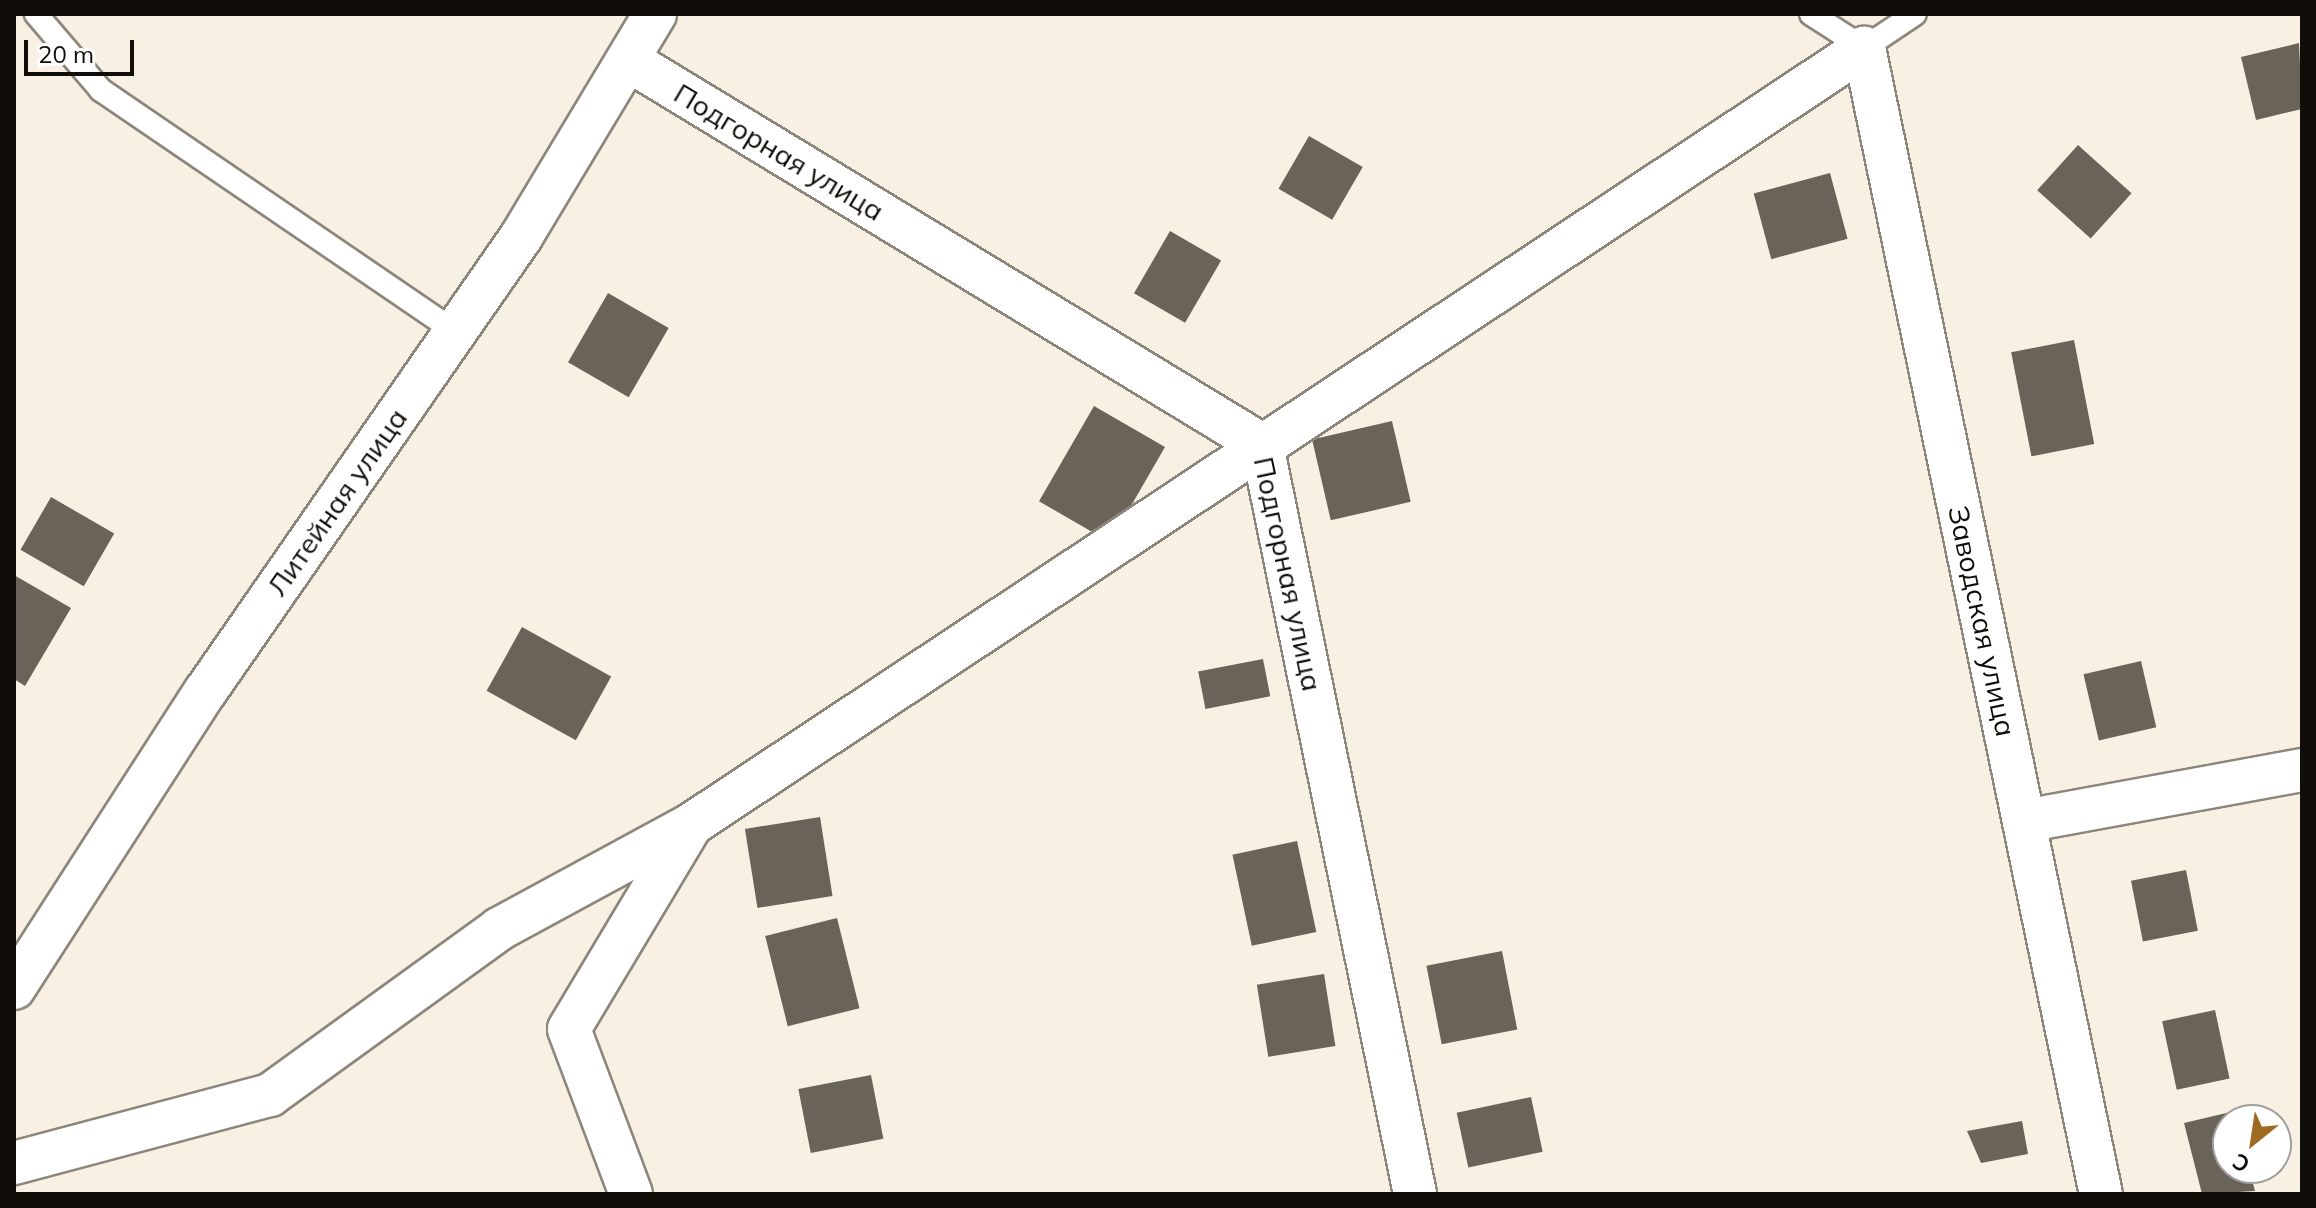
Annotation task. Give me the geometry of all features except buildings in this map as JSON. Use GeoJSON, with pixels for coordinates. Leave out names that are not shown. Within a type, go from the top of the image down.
{"type":"FeatureCollection","features":[{"type":"Feature","properties":{"kind":"street","name":"Литейная улица"},"geometry":{"type":"LineString","coordinates":[[14,988],[205,692],[521,237],[655,14]]}},
{"type":"Feature","properties":{"kind":"street"},"geometry":{"type":"LineString","coordinates":[[14,1163],[270,1095],[499,929],[692,824],[1864,48]]}},
{"type":"Feature","properties":{"kind":"street","name":"Заводская улица"},"geometry":{"type":"LineString","coordinates":[[1864,48],[2101,1194]]}},
{"type":"Feature","properties":{"kind":"street","name":"Подгорная улица"},"geometry":{"type":"LineString","coordinates":[[628,60],[1262,445],[1415,1194]]}},
{"type":"Feature","properties":{"kind":"street"},"geometry":{"type":"LineString","coordinates":[[2024,821],[2302,770]]}},
{"type":"Feature","properties":{"kind":"street"},"geometry":{"type":"LineString","coordinates":[[631,1194],[569,1029],[692,824]]}},
{"type":"Feature","properties":{"kind":"lane"},"geometry":{"type":"LineString","coordinates":[[36,14],[101,90],[456,332]]}},
{"type":"Feature","properties":{"kind":"lane"},"geometry":{"type":"LineString","coordinates":[[1811,14],[1864,48],[1915,14]]}}]}
